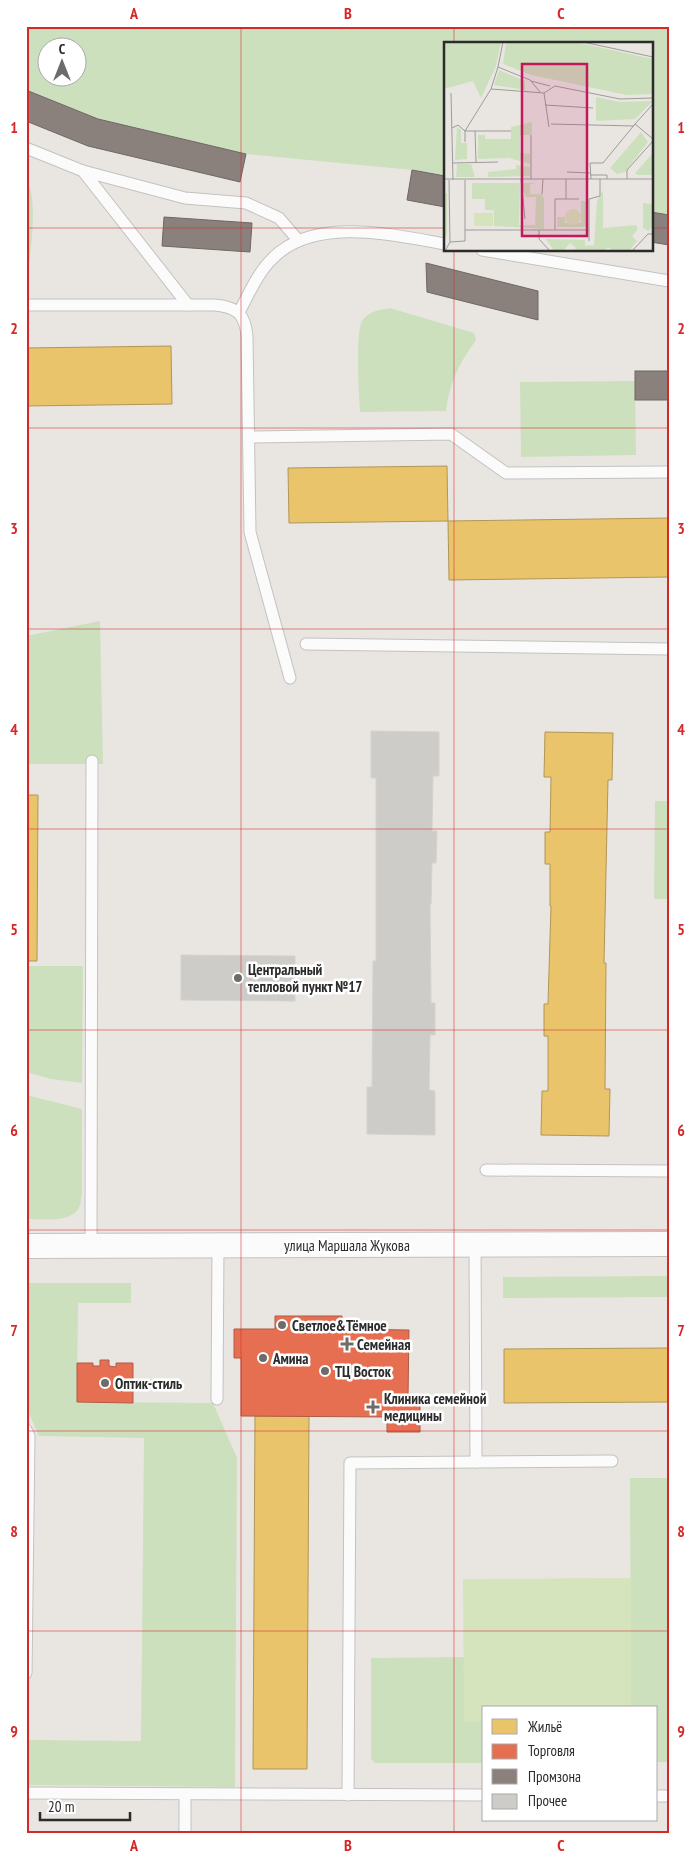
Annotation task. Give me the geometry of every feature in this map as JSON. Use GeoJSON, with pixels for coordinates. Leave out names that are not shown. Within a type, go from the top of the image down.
{"type":"FeatureCollection","features":[{"type":"Feature","properties":{"kind":"street","name":"улица Маршала Жукова"},"geometry":{"type":"LineString","coordinates":[[26,1246],[669,1244]]}},
{"type":"Feature","properties":{"kind":"lane"},"geometry":{"type":"LineString","coordinates":[[26,148],[83,171],[185,198],[246,203],[279,218],[298,240]]}},
{"type":"Feature","properties":{"kind":"lane"},"geometry":{"type":"LineString","coordinates":[[83,171],[188,305]]}},
{"type":"Feature","properties":{"kind":"lane"},"geometry":{"type":"LineString","coordinates":[[239,312],[256,282],[273,258],[298,240],[327,234],[358,231],[444,244]]}},
{"type":"Feature","properties":{"kind":"lane"},"geometry":{"type":"LineString","coordinates":[[488,251],[669,282]]}},
{"type":"Feature","properties":{"kind":"lane"},"geometry":{"type":"LineString","coordinates":[[26,305],[228,306],[239,312],[246,324],[247,336],[250,532],[290,678]]}},
{"type":"Feature","properties":{"kind":"lane"},"geometry":{"type":"LineString","coordinates":[[249,437],[451,434],[506,472],[669,472]]}},
{"type":"Feature","properties":{"kind":"lane"},"geometry":{"type":"LineString","coordinates":[[306,644],[669,649]]}},
{"type":"Feature","properties":{"kind":"lane"},"geometry":{"type":"LineString","coordinates":[[91,1245],[92,761]]}},
{"type":"Feature","properties":{"kind":"lane"},"geometry":{"type":"LineString","coordinates":[[486,1170],[669,1171]]}},
{"type":"Feature","properties":{"kind":"lane"},"geometry":{"type":"LineString","coordinates":[[475,1244],[476,1462]]}},
{"type":"Feature","properties":{"kind":"lane"},"geometry":{"type":"LineString","coordinates":[[217,1399],[218,1245]]}},
{"type":"Feature","properties":{"kind":"lane"},"geometry":{"type":"LineString","coordinates":[[26,1430],[29,1436],[26,1673]]}},
{"type":"Feature","properties":{"kind":"lane"},"geometry":{"type":"LineString","coordinates":[[348,1795],[350,1463],[612,1461]]}},
{"type":"Feature","properties":{"kind":"lane"},"geometry":{"type":"LineString","coordinates":[[26,1794],[482,1796]]}},
{"type":"Feature","properties":{"kind":"lane"},"geometry":{"type":"LineString","coordinates":[[185,1794],[185,1833]]}},
{"type":"Feature","properties":{"kind":"green space"},"geometry":{"type":"Polygon","coordinates":[[[26,26],[669,26],[669,215],[652,212],[652,42],[444,42],[444,176],[412,170],[246,154],[98,119],[26,90],[26,26]]]}},
{"type":"Feature","properties":{"kind":"green space"},"geometry":{"type":"Polygon","coordinates":[[[26,179],[30,188],[33,212],[28,276],[26,276],[26,179]]]}},
{"type":"Feature","properties":{"kind":"green space"},"geometry":{"type":"Polygon","coordinates":[[[390,308],[474,333],[476,340],[456,373],[446,411],[360,412],[358,351],[362,321],[371,313],[390,308]]]}},
{"type":"Feature","properties":{"kind":"green space"},"geometry":{"type":"Polygon","coordinates":[[[635,381],[636,455],[521,457],[520,382],[635,381]]]}},
{"type":"Feature","properties":{"kind":"green space"},"geometry":{"type":"Polygon","coordinates":[[[100,621],[103,764],[26,764],[26,636],[100,621]]]}},
{"type":"Feature","properties":{"kind":"green space"},"geometry":{"type":"Polygon","coordinates":[[[655,801],[669,801],[669,899],[654,899],[655,801]]]}},
{"type":"Feature","properties":{"kind":"green space"},"geometry":{"type":"Polygon","coordinates":[[[26,966],[83,966],[82,1083],[51,1079],[26,1072],[26,966]]]}},
{"type":"Feature","properties":{"kind":"green space"},"geometry":{"type":"Polygon","coordinates":[[[26,1095],[82,1109],[81,1202],[77,1211],[64,1218],[49,1220],[26,1219],[26,1095]]]}},
{"type":"Feature","properties":{"kind":"green space"},"geometry":{"type":"Polygon","coordinates":[[[669,1276],[669,1297],[503,1298],[503,1277],[669,1276]]]}},
{"type":"Feature","properties":{"kind":"green space"},"geometry":{"type":"Polygon","coordinates":[[[26,1283],[131,1283],[131,1303],[78,1303],[77,1402],[213,1403],[237,1458],[235,1787],[26,1785],[26,1740],[141,1741],[144,1438],[39,1436],[26,1407],[26,1283]]]}},
{"type":"Feature","properties":{"kind":"green space"},"geometry":{"type":"Polygon","coordinates":[[[630,1478],[669,1478],[669,1762],[658,1762],[658,1706],[631,1706],[630,1478]]]}},
{"type":"Feature","properties":{"kind":"green space"},"geometry":{"type":"Polygon","coordinates":[[[631,1578],[631,1706],[482,1706],[482,1721],[464,1722],[463,1579],[631,1578]]]}},
{"type":"Feature","properties":{"kind":"green space"},"geometry":{"type":"Polygon","coordinates":[[[464,1657],[464,1721],[482,1721],[482,1763],[375,1763],[371,1759],[371,1658],[464,1657]]]}},
{"type":"Feature","properties":{"kind":"building: Жильё"},"geometry":{"type":"Polygon","coordinates":[[[171,346],[172,404],[26,406],[26,348],[171,346]]]}},
{"type":"Feature","properties":{"kind":"building: Жильё"},"geometry":{"type":"Polygon","coordinates":[[[447,466],[448,521],[289,523],[288,468],[447,466]]]}},
{"type":"Feature","properties":{"kind":"building: Жильё"},"geometry":{"type":"Polygon","coordinates":[[[669,518],[669,577],[449,580],[448,521],[669,518]]]}},
{"type":"Feature","properties":{"kind":"building: Жильё"},"geometry":{"type":"Polygon","coordinates":[[[545,732],[613,733],[612,780],[608,780],[604,963],[606,963],[605,1089],[610,1089],[609,1136],[541,1135],[542,1091],[548,1091],[548,1036],[544,1036],[544,1004],[548,1004],[551,906],[550,864],[545,864],[545,832],[550,832],[551,777],[544,777],[545,732]]]}},
{"type":"Feature","properties":{"kind":"building: Жильё"},"geometry":{"type":"Polygon","coordinates":[[[26,795],[38,795],[37,961],[26,961],[26,795]]]}},
{"type":"Feature","properties":{"kind":"building: Жильё"},"geometry":{"type":"Polygon","coordinates":[[[669,1348],[669,1402],[504,1403],[504,1349],[669,1348]]]}},
{"type":"Feature","properties":{"kind":"building: Жильё"},"geometry":{"type":"Polygon","coordinates":[[[255,1416],[309,1416],[307,1769],[253,1769],[255,1416]]]}},
{"type":"Feature","properties":{"kind":"building: Торговля","name":"ТЦ Восток"},"geometry":{"type":"Polygon","coordinates":[[[275,1316],[342,1316],[342,1329],[409,1330],[408,1398],[420,1398],[420,1432],[387,1432],[387,1417],[241,1416],[241,1358],[234,1358],[234,1329],[275,1329],[275,1316]]]}},
{"type":"Feature","properties":{"kind":"building: Торговля"},"geometry":{"type":"Polygon","coordinates":[[[100,1360],[109,1360],[109,1366],[116,1367],[116,1363],[133,1363],[133,1403],[77,1402],[77,1363],[93,1363],[93,1366],[100,1366],[100,1360]]]}},
{"type":"Feature","properties":{"kind":"building: Промзона"},"geometry":{"type":"Polygon","coordinates":[[[26,90],[98,119],[246,154],[240,182],[88,146],[26,121],[26,90]]]}},
{"type":"Feature","properties":{"kind":"building: Промзона"},"geometry":{"type":"Polygon","coordinates":[[[412,170],[444,176],[444,207],[407,200],[412,170]]]}},
{"type":"Feature","properties":{"kind":"building: Промзона"},"geometry":{"type":"Polygon","coordinates":[[[652,212],[669,215],[669,245],[652,242],[652,212]]]}},
{"type":"Feature","properties":{"kind":"building: Промзона"},"geometry":{"type":"Polygon","coordinates":[[[164,217],[252,223],[250,252],[162,246],[164,217]]]}},
{"type":"Feature","properties":{"kind":"building: Промзона"},"geometry":{"type":"Polygon","coordinates":[[[426,263],[538,291],[538,320],[427,292],[426,263]]]}},
{"type":"Feature","properties":{"kind":"building: Промзона"},"geometry":{"type":"Polygon","coordinates":[[[635,371],[669,371],[669,400],[635,400],[635,371]]]}},
{"type":"Feature","properties":{"kind":"building: Прочее"},"geometry":{"type":"Polygon","coordinates":[[[371,731],[439,732],[439,776],[433,776],[432,831],[437,831],[436,863],[432,863],[430,904],[431,1003],[435,1003],[435,1035],[430,1035],[429,1090],[435,1091],[435,1135],[367,1134],[367,1087],[372,1087],[373,961],[376,961],[376,778],[371,778],[371,731]]]}},
{"type":"Feature","properties":{"kind":"building: Прочее","name":"Центральный тепловой пункт №17"},"geometry":{"type":"Polygon","coordinates":[[[181,955],[295,956],[295,1001],[181,1000],[181,955]]]}},
{"type":"Feature","properties":{"kind":"place","name":"Центральный тепловой пункт №17"},"geometry":{"type":"Point","coordinates":[238,978]}},
{"type":"Feature","properties":{"kind":"place","name":"Светлое&Тёмное"},"geometry":{"type":"Point","coordinates":[282,1325]}},
{"type":"Feature","properties":{"kind":"place","name":"Семейная"},"geometry":{"type":"Point","coordinates":[347,1344]}},
{"type":"Feature","properties":{"kind":"place","name":"Амина"},"geometry":{"type":"Point","coordinates":[263,1358]}},
{"type":"Feature","properties":{"kind":"place","name":"ТЦ Восток"},"geometry":{"type":"Point","coordinates":[325,1371]}},
{"type":"Feature","properties":{"kind":"place","name":"Оптик-стиль"},"geometry":{"type":"Point","coordinates":[105,1383]}},
{"type":"Feature","properties":{"kind":"place","name":"Клиника семейной медицины"},"geometry":{"type":"Point","coordinates":[373,1407]}}]}
